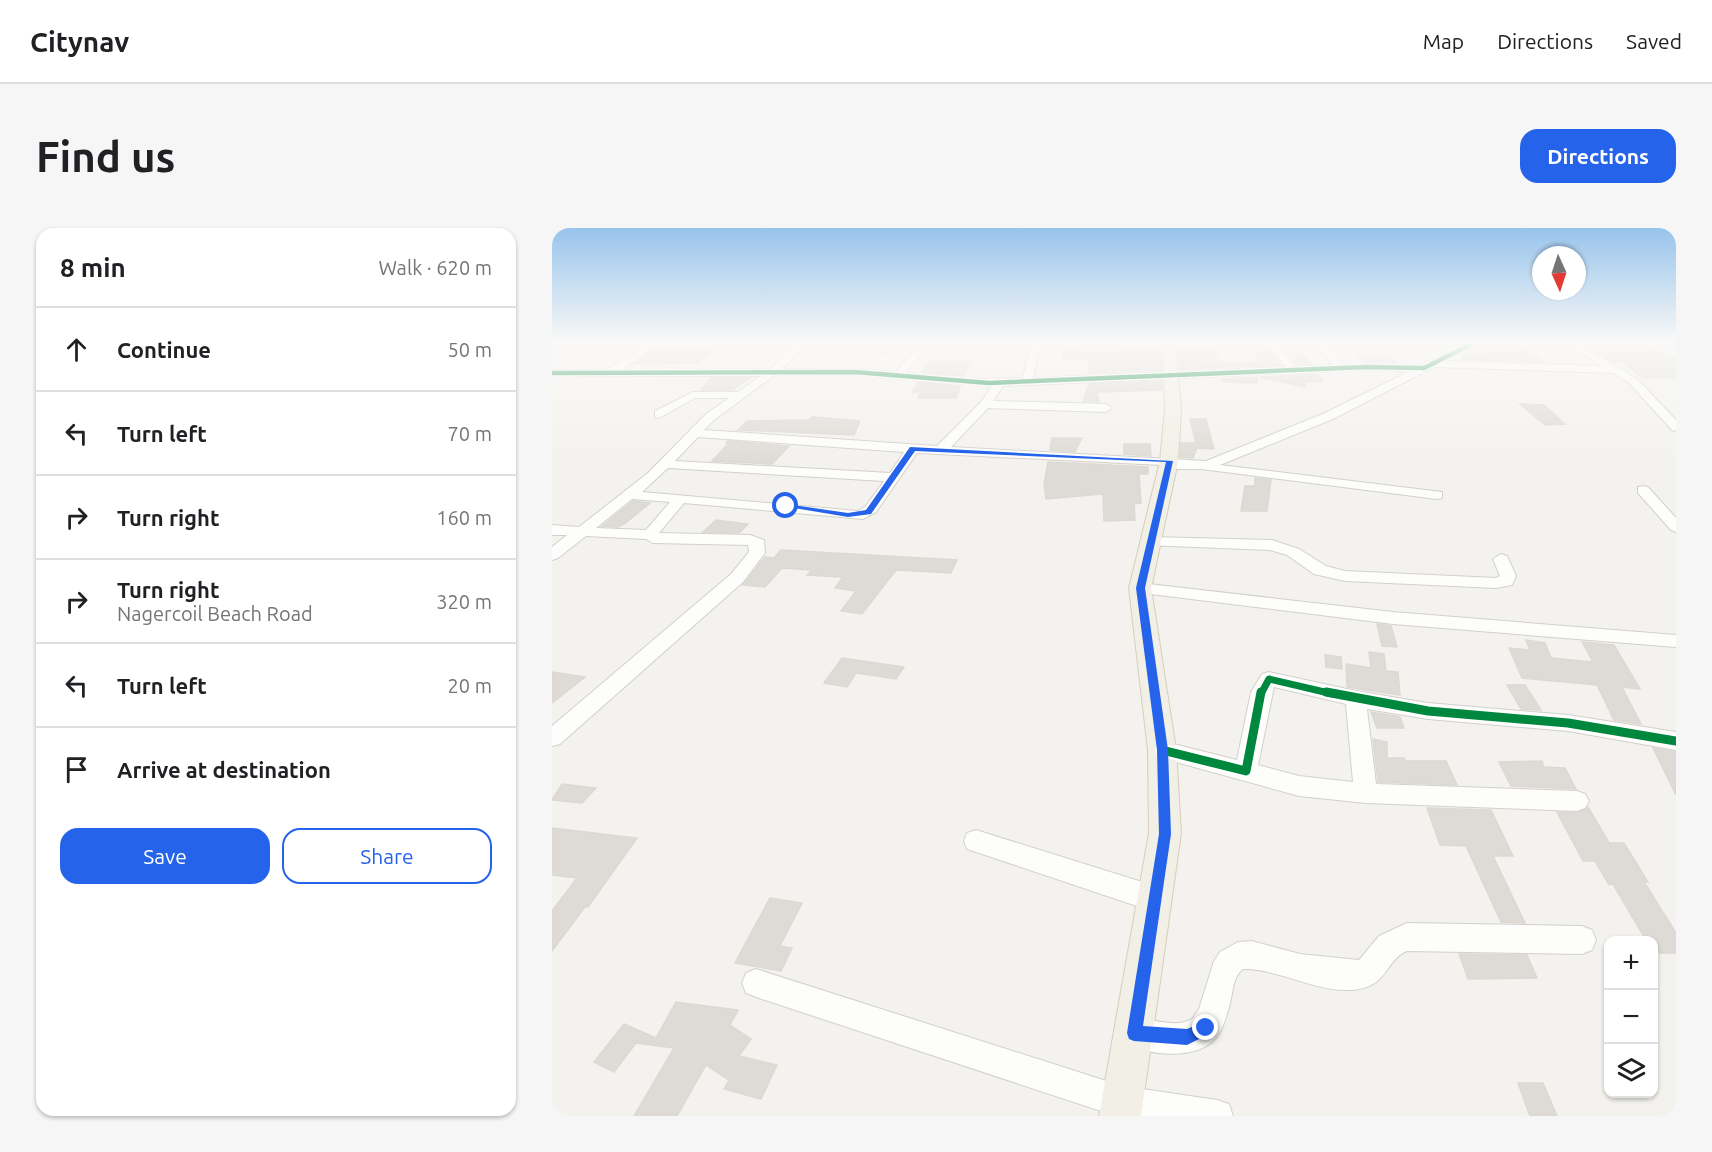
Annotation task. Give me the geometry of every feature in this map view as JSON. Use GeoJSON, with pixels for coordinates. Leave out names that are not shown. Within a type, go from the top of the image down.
{"type":"FeatureCollection","features":[{"type":"Feature","properties":{"kind":"main road"},"geometry":{"type":"LineString","coordinates":[[1121,1109],[1165,834],[1162,750],[1140,588],[1169,463],[1173,409],[1172,383]]}},
{"type":"Feature","properties":{"kind":"street"},"geometry":{"type":"LineString","coordinates":[[552,555],[584,532],[666,464],[710,417],[756,383]]}},
{"type":"Feature","properties":{"kind":"street"},"geometry":{"type":"LineString","coordinates":[[941,450],[985,404],[999,383]]}},
{"type":"Feature","properties":{"kind":"street"},"geometry":{"type":"LineString","coordinates":[[1203,466],[1329,416],[1393,383]]}},
{"type":"Feature","properties":{"kind":"street"},"geometry":{"type":"LineString","coordinates":[[1635,383],[1676,427]]}},
{"type":"Feature","properties":{"kind":"street"},"geometry":{"type":"LineString","coordinates":[[659,414],[688,396],[741,394]]}},
{"type":"Feature","properties":{"kind":"street"},"geometry":{"type":"LineString","coordinates":[[985,404],[1106,408]]}},
{"type":"Feature","properties":{"kind":"street"},"geometry":{"type":"LineString","coordinates":[[696,434],[1169,463],[1437,495]]}},
{"type":"Feature","properties":{"kind":"street"},"geometry":{"type":"LineString","coordinates":[[629,495],[767,504],[857,515],[868,512],[913,449]]}},
{"type":"Feature","properties":{"kind":"street"},"geometry":{"type":"LineString","coordinates":[[666,464],[892,477]]}},
{"type":"Feature","properties":{"kind":"street"},"geometry":{"type":"LineString","coordinates":[[1643,490],[1676,527]]}},
{"type":"Feature","properties":{"kind":"street"},"geometry":{"type":"LineString","coordinates":[[650,536],[680,499]]}},
{"type":"Feature","properties":{"kind":"street"},"geometry":{"type":"LineString","coordinates":[[552,530],[659,538],[746,540],[758,543],[759,549],[737,578],[552,738]]}},
{"type":"Feature","properties":{"kind":"street"},"geometry":{"type":"LineString","coordinates":[[1151,542],[1272,545],[1293,552],[1305,562],[1331,573],[1374,579],[1496,583],[1506,581],[1508,576],[1501,559]]}},
{"type":"Feature","properties":{"kind":"street"},"geometry":{"type":"LineString","coordinates":[[1140,588],[1393,618],[1676,640]]}},
{"type":"Feature","properties":{"kind":"street"},"geometry":{"type":"LineString","coordinates":[[1246,771],[1261,692],[1269,679],[1356,699],[1428,711],[1588,726],[1676,741]]}},
{"type":"Feature","properties":{"kind":"street"},"geometry":{"type":"LineString","coordinates":[[1356,699],[1366,793]]}},
{"type":"Feature","properties":{"kind":"street"},"geometry":{"type":"LineString","coordinates":[[1162,750],[1299,786],[1366,793],[1577,801]]}},
{"type":"Feature","properties":{"kind":"street"},"geometry":{"type":"LineString","coordinates":[[976,841],[1155,898]]}},
{"type":"Feature","properties":{"kind":"street"},"geometry":{"type":"LineString","coordinates":[[1134,1033],[1187,1037],[1202,1031],[1209,1023],[1228,962],[1239,955],[1249,955],[1298,968],[1362,975],[1374,968],[1382,953],[1392,942],[1407,937],[1582,940]]}},
{"type":"Feature","properties":{"kind":"street"},"geometry":{"type":"LineString","coordinates":[[756,983],[1121,1109],[1217,1116]]}},
{"type":"Feature","properties":{"kind":"building"},"geometry":{"type":"Polygon","coordinates":[[[706,383],[742,383],[733,390],[701,390],[706,383]]]}},
{"type":"Feature","properties":{"kind":"building"},"geometry":{"type":"Polygon","coordinates":[[[917,383],[960,386],[956,398],[918,398],[921,392],[913,392],[917,383]]]}},
{"type":"Feature","properties":{"kind":"building"},"geometry":{"type":"Polygon","coordinates":[[[1162,383],[1162,390],[1097,392],[1099,402],[1083,401],[1089,384],[1162,383]]]}},
{"type":"Feature","properties":{"kind":"building"},"geometry":{"type":"Polygon","coordinates":[[[1289,383],[1305,383],[1305,387],[1289,383]]]}},
{"type":"Feature","properties":{"kind":"building"},"geometry":{"type":"Polygon","coordinates":[[[1520,404],[1544,405],[1565,424],[1545,425],[1520,404]]]}},
{"type":"Feature","properties":{"kind":"building"},"geometry":{"type":"Polygon","coordinates":[[[812,417],[860,421],[854,435],[738,430],[747,421],[809,420],[812,417]]]}},
{"type":"Feature","properties":{"kind":"building"},"geometry":{"type":"Polygon","coordinates":[[[1190,419],[1206,419],[1214,449],[1197,448],[1193,458],[1180,457],[1181,443],[1196,443],[1190,419]]]}},
{"type":"Feature","properties":{"kind":"building"},"geometry":{"type":"Polygon","coordinates":[[[1052,438],[1082,438],[1075,452],[1050,450],[1052,438]]]}},
{"type":"Feature","properties":{"kind":"building"},"geometry":{"type":"Polygon","coordinates":[[[727,441],[789,446],[772,464],[712,461],[729,443],[726,443],[727,441]]]}},
{"type":"Feature","properties":{"kind":"building"},"geometry":{"type":"Polygon","coordinates":[[[1124,444],[1150,444],[1151,456],[1124,454],[1124,444]]]}},
{"type":"Feature","properties":{"kind":"building"},"geometry":{"type":"Polygon","coordinates":[[[1048,462],[1148,467],[1148,474],[1139,474],[1141,503],[1134,504],[1135,520],[1104,521],[1103,494],[1046,499],[1044,484],[1048,462]]]}},
{"type":"Feature","properties":{"kind":"building"},"geometry":{"type":"Polygon","coordinates":[[[1255,478],[1271,480],[1267,511],[1241,511],[1245,486],[1255,486],[1255,478]]]}},
{"type":"Feature","properties":{"kind":"building"},"geometry":{"type":"Polygon","coordinates":[[[633,501],[650,503],[618,527],[602,526],[633,501]]]}},
{"type":"Feature","properties":{"kind":"building"},"geometry":{"type":"Polygon","coordinates":[[[716,520],[748,524],[739,533],[703,532],[716,520]]]}},
{"type":"Feature","properties":{"kind":"building"},"geometry":{"type":"Polygon","coordinates":[[[781,550],[957,560],[951,573],[896,570],[862,614],[841,611],[856,591],[835,588],[843,577],[807,575],[812,570],[782,568],[765,587],[743,585],[765,557],[774,558],[781,550]]]}},
{"type":"Feature","properties":{"kind":"building"},"geometry":{"type":"Polygon","coordinates":[[[1377,624],[1391,626],[1397,647],[1382,646],[1377,624]]]}},
{"type":"Feature","properties":{"kind":"building"},"geometry":{"type":"Polygon","coordinates":[[[1526,640],[1545,643],[1551,658],[1593,662],[1582,642],[1614,645],[1640,689],[1622,687],[1641,724],[1614,720],[1597,685],[1522,678],[1509,648],[1530,650],[1526,640]]]}},
{"type":"Feature","properties":{"kind":"building"},"geometry":{"type":"Polygon","coordinates":[[[1369,652],[1384,654],[1386,671],[1398,672],[1400,695],[1347,687],[1346,664],[1371,668],[1369,652]]]}},
{"type":"Feature","properties":{"kind":"building"},"geometry":{"type":"Polygon","coordinates":[[[1325,655],[1341,657],[1342,669],[1326,667],[1325,655]]]}},
{"type":"Feature","properties":{"kind":"building"},"geometry":{"type":"Polygon","coordinates":[[[842,658],[904,667],[896,679],[856,673],[847,687],[824,683],[842,658]]]}},
{"type":"Feature","properties":{"kind":"building"},"geometry":{"type":"Polygon","coordinates":[[[552,672],[585,677],[552,703],[552,672]]]}},
{"type":"Feature","properties":{"kind":"building"},"geometry":{"type":"Polygon","coordinates":[[[1507,685],[1525,685],[1541,710],[1521,709],[1507,685]]]}},
{"type":"Feature","properties":{"kind":"building"},"geometry":{"type":"Polygon","coordinates":[[[1371,712],[1400,717],[1404,728],[1377,728],[1371,712]]]}},
{"type":"Feature","properties":{"kind":"building"},"geometry":{"type":"Polygon","coordinates":[[[1373,739],[1387,742],[1387,758],[1404,758],[1405,761],[1446,761],[1457,785],[1378,782],[1373,739]]]}},
{"type":"Feature","properties":{"kind":"building"},"geometry":{"type":"Polygon","coordinates":[[[1653,748],[1676,752],[1676,795],[1653,748]]]}},
{"type":"Feature","properties":{"kind":"building"},"geometry":{"type":"Polygon","coordinates":[[[1542,761],[1544,767],[1565,768],[1576,789],[1511,786],[1499,762],[1542,761]]]}},
{"type":"Feature","properties":{"kind":"building"},"geometry":{"type":"Polygon","coordinates":[[[562,784],[596,788],[582,803],[552,800],[562,784]]]}},
{"type":"Feature","properties":{"kind":"building"},"geometry":{"type":"Polygon","coordinates":[[[1588,807],[1609,843],[1624,843],[1648,882],[1644,882],[1676,933],[1676,953],[1660,953],[1658,936],[1644,936],[1613,884],[1609,885],[1595,861],[1583,861],[1557,812],[1577,813],[1588,807]]]}},
{"type":"Feature","properties":{"kind":"building"},"geometry":{"type":"Polygon","coordinates":[[[1427,808],[1491,810],[1513,856],[1493,856],[1525,923],[1501,922],[1466,846],[1440,845],[1427,808]]]}},
{"type":"Feature","properties":{"kind":"building"},"geometry":{"type":"Polygon","coordinates":[[[552,828],[637,838],[588,907],[585,907],[552,951],[552,911],[577,878],[552,875],[552,828]]]}},
{"type":"Feature","properties":{"kind":"building"},"geometry":{"type":"Polygon","coordinates":[[[770,898],[802,903],[780,946],[792,948],[781,971],[735,963],[770,898]]]}},
{"type":"Feature","properties":{"kind":"building"},"geometry":{"type":"Polygon","coordinates":[[[1459,954],[1527,955],[1537,978],[1468,979],[1459,954]]]}},
{"type":"Feature","properties":{"kind":"building"},"geometry":{"type":"Polygon","coordinates":[[[676,1002],[738,1010],[730,1025],[751,1039],[739,1056],[777,1065],[761,1099],[724,1089],[729,1080],[706,1065],[677,1116],[634,1116],[674,1048],[636,1043],[614,1072],[594,1062],[624,1024],[656,1038],[676,1002]]]}},
{"type":"Feature","properties":{"kind":"building"},"geometry":{"type":"Polygon","coordinates":[[[1518,1083],[1543,1083],[1557,1116],[1530,1116],[1518,1083]]]}},
{"type":"Feature","properties":{"kind":"cycle path"},"geometry":{"type":"LineString","coordinates":[[1162,750],[1246,771],[1261,692],[1269,679],[1356,699],[1428,711],[1568,723],[1676,741]]}},
{"type":"Feature","properties":{"kind":"route"},"geometry":{"type":"LineString","coordinates":[[786,506],[848,515],[864,514],[868,512],[913,449],[1169,461],[1140,588],[1162,750],[1165,834],[1134,1033],[1187,1037],[1195,1036],[1206,1028]]}}]}
